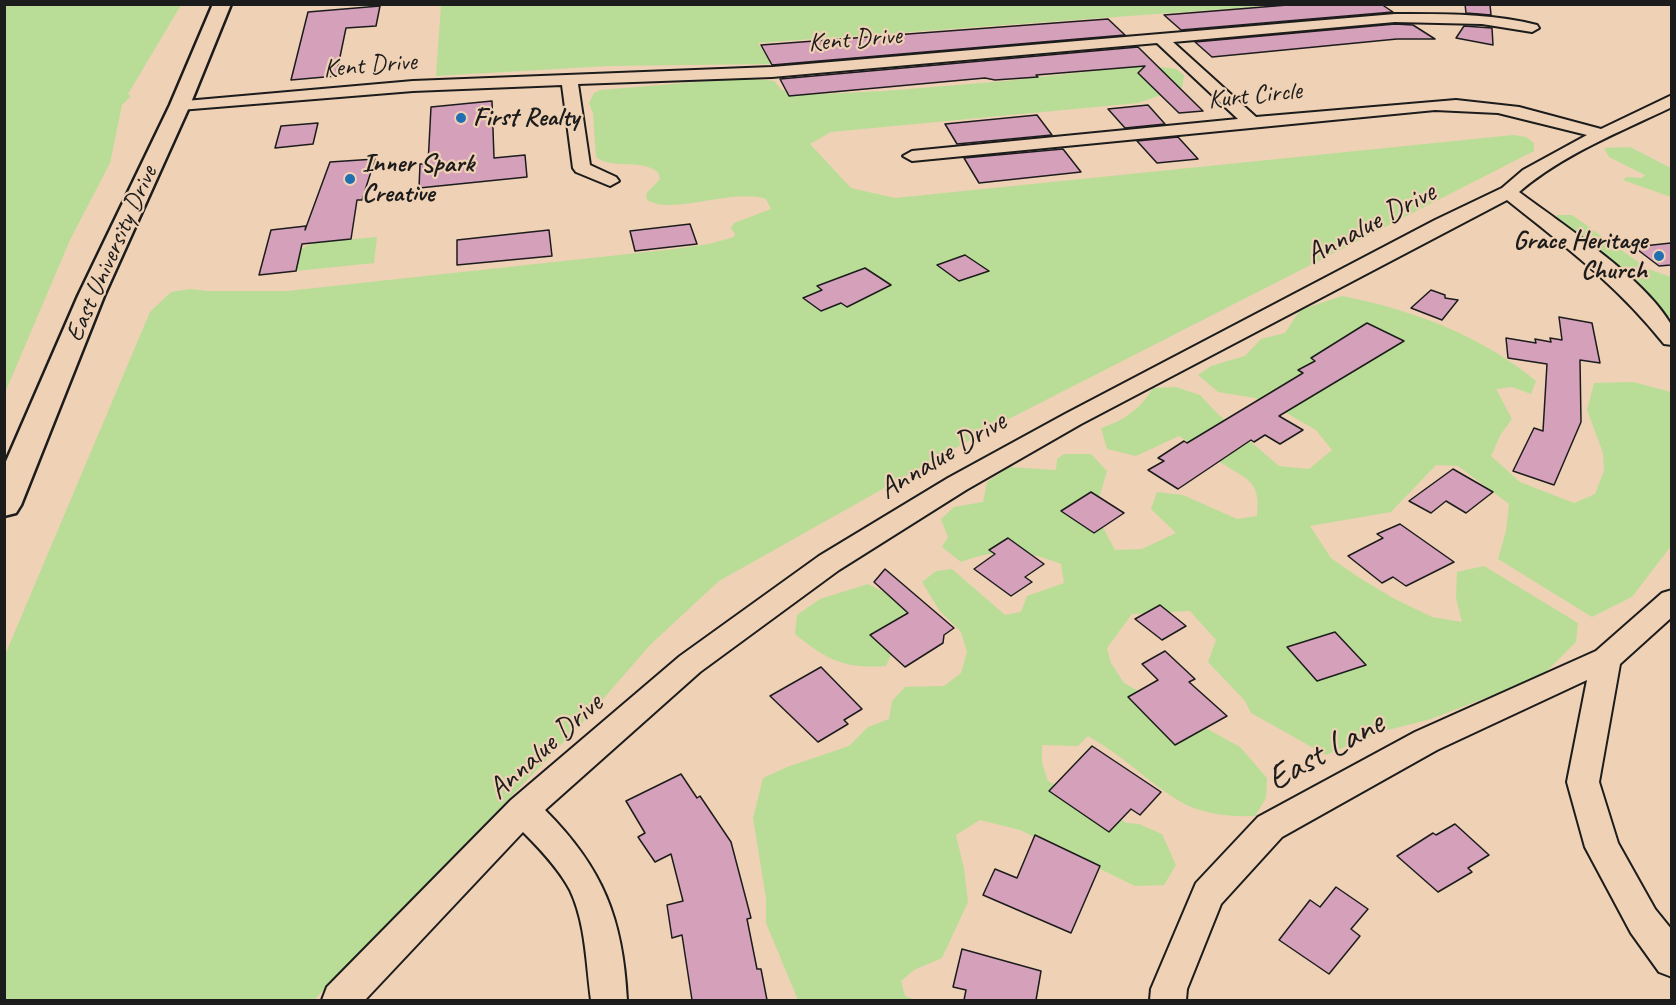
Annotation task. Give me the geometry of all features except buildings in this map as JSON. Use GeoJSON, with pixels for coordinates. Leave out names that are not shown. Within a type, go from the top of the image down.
{"type":"FeatureCollection","features":[{"type":"Feature","properties":{"kind":"main road","name":"East University Drive"},"geometry":{"type":"LineString","coordinates":[[4,505],[91,296],[180,105],[222,4]]}},
{"type":"Feature","properties":{"kind":"street","name":"Kent Drive"},"geometry":{"type":"LineString","coordinates":[[180,105],[413,86],[772,72],[1395,18],[1479,21],[1532,28]]}},
{"type":"Feature","properties":{"kind":"street"},"geometry":{"type":"LineString","coordinates":[[1159,37],[1251,122]]}},
{"type":"Feature","properties":{"kind":"street"},"geometry":{"type":"LineString","coordinates":[[569,79],[582,168],[610,182]]}},
{"type":"Feature","properties":{"kind":"street","name":"Annalue Drive"},"geometry":{"type":"LineString","coordinates":[[340,1000],[523,810],[690,664],[837,558],[957,484],[1073,418],[1442,224],[1508,192],[1529,174],[1600,134],[1671,100]]}},
{"type":"Feature","properties":{"kind":"street","name":"Kurt Circle"},"geometry":{"type":"LineString","coordinates":[[912,156],[1251,122],[1463,104],[1526,112],[1600,134]]}},
{"type":"Feature","properties":{"kind":"street"},"geometry":{"type":"LineString","coordinates":[[1508,192],[1617,279],[1641,301],[1671,339]]}},
{"type":"Feature","properties":{"kind":"street","name":"East Lane"},"geometry":{"type":"LineString","coordinates":[[1168,1000],[1169,989],[1208,894],[1270,827],[1426,741],[1606,659],[1671,600]]}},
{"type":"Feature","properties":{"kind":"street"},"geometry":{"type":"LineString","coordinates":[[1606,659],[1583,782],[1602,847],[1643,921],[1671,960]]}},
{"type":"Feature","properties":{"kind":"street"},"geometry":{"type":"LineString","coordinates":[[523,810],[549,836],[586,887],[605,960],[609,1000]]}},
{"type":"Feature","properties":{"kind":"green space"},"geometry":{"type":"Polygon","coordinates":[[[441,4],[1280,5],[758,43],[771,64],[608,66],[436,76],[441,4]]]}},
{"type":"Feature","properties":{"kind":"green space"},"geometry":{"type":"Polygon","coordinates":[[[4,5],[181,5],[128,94],[131,96],[122,105],[110,163],[70,240],[5,393],[4,5]]]}},
{"type":"Feature","properties":{"kind":"green space"},"geometry":{"type":"Polygon","coordinates":[[[1144,65],[1176,69],[1184,75],[1182,88],[1138,103],[831,132],[810,144],[851,188],[895,198],[1513,135],[1526,137],[1534,143],[1534,151],[993,427],[719,581],[650,645],[584,721],[314,1000],[5,1000],[5,655],[150,312],[171,292],[190,289],[287,291],[674,249],[709,244],[734,237],[735,234],[731,228],[734,223],[771,209],[766,199],[752,197],[672,205],[647,200],[646,194],[660,179],[658,172],[642,166],[610,163],[596,157],[593,113],[589,103],[594,93],[600,90],[745,78],[774,81],[782,90],[801,95],[1006,81],[1144,65]]]}},
{"type":"Feature","properties":{"kind":"green space"},"geometry":{"type":"Polygon","coordinates":[[[1630,147],[1671,168],[1671,197],[1623,180],[1627,177],[1642,178],[1645,175],[1609,157],[1604,148],[1630,147]]]}},
{"type":"Feature","properties":{"kind":"green space"},"geometry":{"type":"Polygon","coordinates":[[[1556,215],[1572,215],[1648,269],[1671,277],[1671,319],[1638,286],[1558,221],[1556,215]]]}},
{"type":"Feature","properties":{"kind":"green space"},"geometry":{"type":"Polygon","coordinates":[[[377,237],[374,263],[296,271],[301,249],[312,243],[377,237]]]}},
{"type":"Feature","properties":{"kind":"green space"},"geometry":{"type":"Polygon","coordinates":[[[1342,296],[1394,309],[1445,326],[1492,350],[1536,381],[1531,394],[1512,387],[1496,389],[1512,419],[1501,434],[1491,456],[1520,482],[1574,503],[1595,494],[1604,471],[1603,453],[1587,410],[1594,383],[1633,382],[1671,392],[1671,546],[1632,597],[1592,617],[1498,559],[1506,531],[1509,504],[1458,466],[1436,465],[1391,512],[1310,526],[1331,558],[1393,598],[1432,617],[1462,622],[1456,598],[1457,572],[1484,566],[1578,623],[1576,642],[1542,676],[1431,719],[1380,732],[1326,755],[1251,713],[1245,701],[1208,662],[1216,640],[1190,611],[1132,614],[1107,648],[1111,663],[1124,683],[1240,747],[1267,778],[1266,798],[1255,816],[1216,814],[1179,801],[1088,736],[1078,746],[1042,745],[1042,763],[1048,781],[1127,823],[1139,824],[1162,834],[1176,865],[1164,885],[1135,886],[1020,830],[980,820],[956,835],[964,869],[968,902],[942,958],[914,970],[901,981],[905,996],[915,1000],[798,1000],[766,923],[766,898],[753,818],[763,778],[787,767],[849,746],[868,727],[889,719],[892,701],[905,687],[944,686],[961,673],[967,652],[961,632],[939,610],[922,582],[936,571],[952,569],[1005,615],[1021,612],[1027,596],[1064,583],[1061,564],[1035,555],[1011,552],[988,554],[961,562],[942,547],[948,537],[941,519],[954,507],[983,502],[987,482],[1009,467],[1056,470],[1057,459],[1064,454],[1091,454],[1107,471],[1095,512],[1115,550],[1142,549],[1176,533],[1151,509],[1157,492],[1183,495],[1237,519],[1257,516],[1257,495],[1251,483],[1179,436],[1136,456],[1107,449],[1101,428],[1131,413],[1153,388],[1176,387],[1200,395],[1217,413],[1279,466],[1309,469],[1332,450],[1316,430],[1255,398],[1218,392],[1198,375],[1211,366],[1245,356],[1261,339],[1285,333],[1300,310],[1342,296]]]}},
{"type":"Feature","properties":{"kind":"green space"},"geometry":{"type":"Polygon","coordinates":[[[868,584],[907,604],[906,621],[886,666],[859,666],[837,661],[795,634],[797,615],[820,599],[868,584]]]}},
{"type":"Feature","properties":{"kind":"place","name":"First Realty"},"geometry":{"type":"Point","coordinates":[461,118]}},
{"type":"Feature","properties":{"kind":"place","name":"Inner Spark Creative"},"geometry":{"type":"Point","coordinates":[350,179]}},
{"type":"Feature","properties":{"kind":"place","name":"Grace Heritage Church"},"geometry":{"type":"Point","coordinates":[1659,256]}}]}
